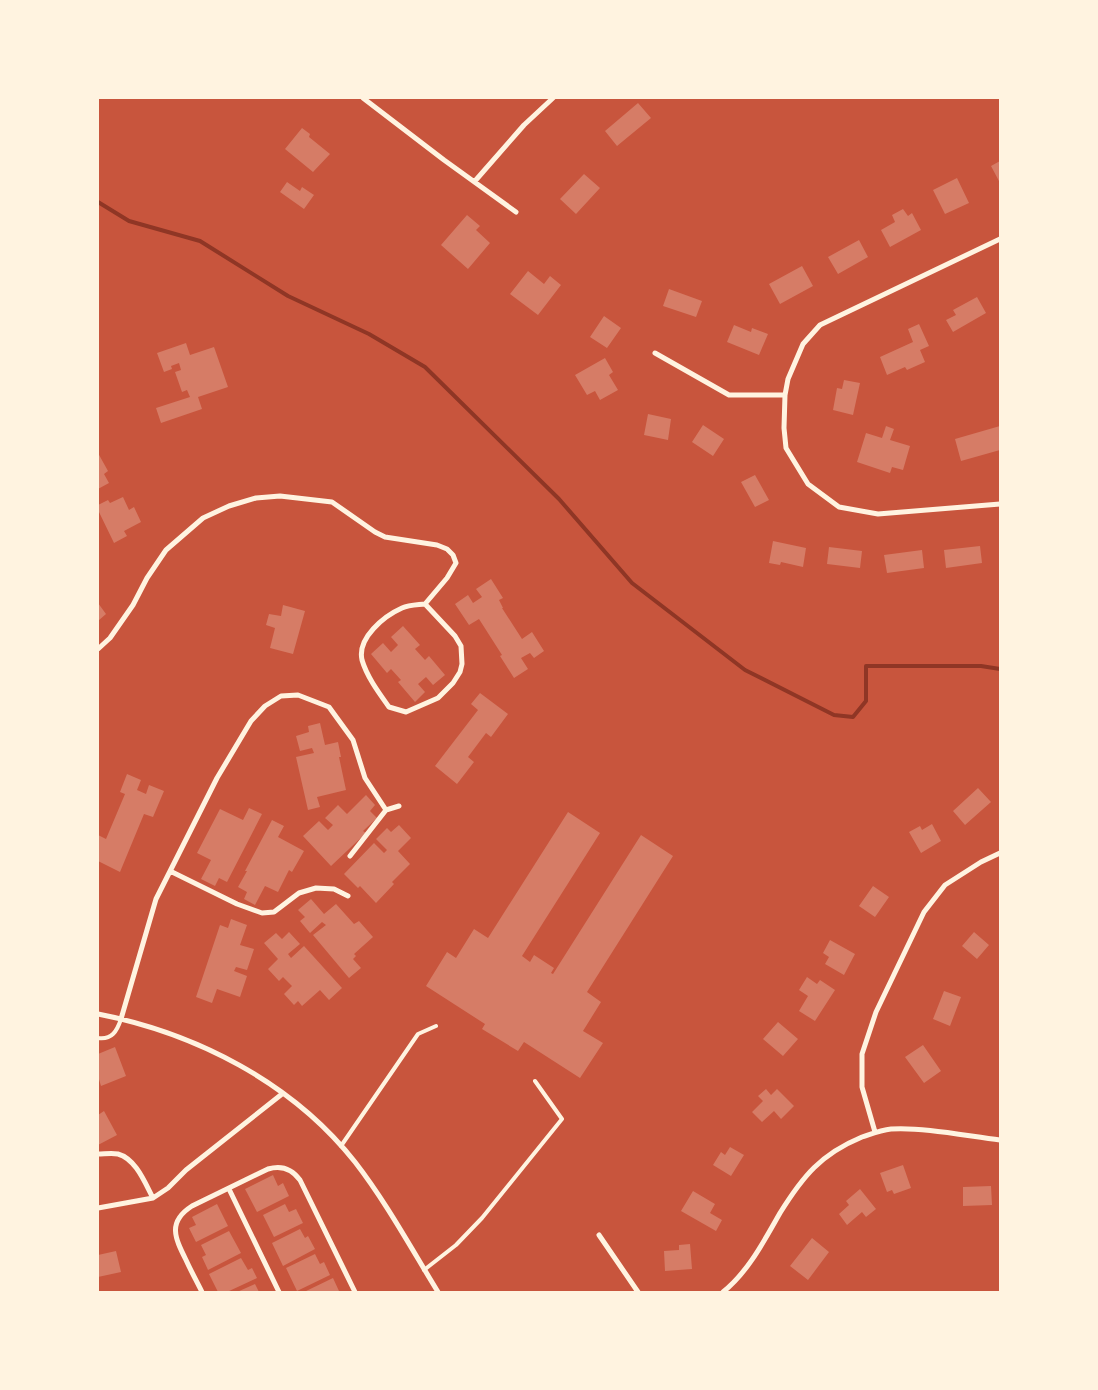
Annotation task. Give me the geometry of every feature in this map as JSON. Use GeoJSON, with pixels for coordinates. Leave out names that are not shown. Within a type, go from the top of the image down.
{"type":"FeatureCollection","features":[{"type":"Feature","properties":{"kind":"street"},"geometry":{"type":"LineString","coordinates":[[363,98],[516,212]]}},
{"type":"Feature","properties":{"kind":"street"},"geometry":{"type":"LineString","coordinates":[[475,181],[524,125],[553,98]]}},
{"type":"Feature","properties":{"kind":"street"},"geometry":{"type":"LineString","coordinates":[[1000,239],[820,325],[804,344],[788,379],[785,395],[784,428],[786,448],[808,484],[839,507],[878,514],[1000,504]]}},
{"type":"Feature","properties":{"kind":"street"},"geometry":{"type":"LineString","coordinates":[[655,353],[729,395],[785,395]]}},
{"type":"Feature","properties":{"kind":"street"},"geometry":{"type":"LineString","coordinates":[[98,649],[110,638],[133,605],[147,578],[166,550],[203,518],[229,506],[256,498],[280,496],[332,502],[385,537],[430,544],[447,549],[453,555],[456,564],[425,604],[402,608],[376,624],[367,636],[361,651],[362,660],[369,676],[390,707],[406,712],[438,698],[453,683],[460,672],[462,664],[460,646],[455,636],[425,604]]}},
{"type":"Feature","properties":{"kind":"street"},"geometry":{"type":"LineString","coordinates":[[121,1019],[156,900],[217,778],[251,721],[265,706],[281,696],[298,695],[329,707],[353,740],[365,778],[386,810]]}},
{"type":"Feature","properties":{"kind":"street"},"geometry":{"type":"LineString","coordinates":[[350,856],[386,810],[399,806]]}},
{"type":"Feature","properties":{"kind":"street"},"geometry":{"type":"LineString","coordinates":[[875,1132],[862,1087],[862,1054],[876,1012],[924,912],[945,885],[981,862],[1000,853]]}},
{"type":"Feature","properties":{"kind":"street"},"geometry":{"type":"LineString","coordinates":[[170,871],[237,904],[262,913],[274,912],[299,892],[316,888],[334,889],[348,896]]}},
{"type":"Feature","properties":{"kind":"street"},"geometry":{"type":"LineString","coordinates":[[98,1014],[155,1028],[203,1047],[254,1074],[316,1119],[353,1160],[372,1186],[438,1292]]}},
{"type":"Feature","properties":{"kind":"street"},"geometry":{"type":"LineString","coordinates":[[98,1208],[153,1198],[168,1188],[186,1170],[282,1094]]}},
{"type":"Feature","properties":{"kind":"street"},"geometry":{"type":"LineString","coordinates":[[722,1292],[754,1258],[798,1185],[823,1158],[836,1150],[875,1132],[890,1129],[907,1129],[1000,1140]]}},
{"type":"Feature","properties":{"kind":"street"},"geometry":{"type":"LineString","coordinates":[[98,1154],[118,1154],[126,1158],[139,1172],[153,1198]]}},
{"type":"Feature","properties":{"kind":"street"},"geometry":{"type":"LineString","coordinates":[[202,1292],[178,1243],[176,1224],[183,1212],[272,1168],[285,1168],[292,1171],[300,1180],[356,1292]]}},
{"type":"Feature","properties":{"kind":"street"},"geometry":{"type":"LineString","coordinates":[[229,1189],[280,1292]]}},
{"type":"Feature","properties":{"kind":"street"},"geometry":{"type":"LineString","coordinates":[[599,1235],[638,1292]]}},
{"type":"Feature","properties":{"kind":"lane"},"geometry":{"type":"LineString","coordinates":[[98,1038],[109,1037],[114,1034],[118,1029],[121,1019]]}},
{"type":"Feature","properties":{"kind":"lane"},"geometry":{"type":"LineString","coordinates":[[341,1146],[418,1034],[436,1026]]}},
{"type":"Feature","properties":{"kind":"lane"},"geometry":{"type":"LineString","coordinates":[[424,1270],[456,1245],[482,1218],[562,1119],[535,1081]]}},
{"type":"Feature","properties":{"kind":"building"},"geometry":{"type":"Polygon","coordinates":[[[638,103],[651,118],[617,146],[605,131],[638,103]]]}},
{"type":"Feature","properties":{"kind":"building"},"geometry":{"type":"Polygon","coordinates":[[[302,128],[310,134],[309,137],[330,154],[313,172],[285,149],[302,128]]]}},
{"type":"Feature","properties":{"kind":"building"},"geometry":{"type":"Polygon","coordinates":[[[1000,161],[1000,183],[991,166],[1000,161]]]}},
{"type":"Feature","properties":{"kind":"building"},"geometry":{"type":"Polygon","coordinates":[[[584,174],[600,188],[576,214],[560,199],[584,174]]]}},
{"type":"Feature","properties":{"kind":"building"},"geometry":{"type":"Polygon","coordinates":[[[957,178],[969,203],[945,214],[933,190],[957,178]]]}},
{"type":"Feature","properties":{"kind":"building"},"geometry":{"type":"Polygon","coordinates":[[[287,182],[300,191],[302,187],[314,195],[304,209],[280,192],[287,182]]]}},
{"type":"Feature","properties":{"kind":"building"},"geometry":{"type":"Polygon","coordinates":[[[903,209],[908,216],[912,213],[921,230],[890,247],[881,230],[895,222],[892,215],[903,209]]]}},
{"type":"Feature","properties":{"kind":"building"},"geometry":{"type":"Polygon","coordinates":[[[467,215],[480,226],[476,230],[490,243],[468,269],[441,245],[467,215]]]}},
{"type":"Feature","properties":{"kind":"building"},"geometry":{"type":"Polygon","coordinates":[[[859,240],[868,257],[838,274],[828,257],[859,240]]]}},
{"type":"Feature","properties":{"kind":"building"},"geometry":{"type":"Polygon","coordinates":[[[802,266],[813,286],[780,304],[769,284],[802,266]]]}},
{"type":"Feature","properties":{"kind":"building"},"geometry":{"type":"Polygon","coordinates":[[[528,271],[544,284],[550,276],[561,285],[538,315],[510,294],[528,271]]]}},
{"type":"Feature","properties":{"kind":"building"},"geometry":{"type":"Polygon","coordinates":[[[669,289],[702,301],[696,317],[663,306],[669,289]]]}},
{"type":"Feature","properties":{"kind":"building"},"geometry":{"type":"Polygon","coordinates":[[[977,297],[986,313],[953,332],[946,320],[956,315],[953,310],[977,297]]]}},
{"type":"Feature","properties":{"kind":"building"},"geometry":{"type":"Polygon","coordinates":[[[604,316],[621,328],[607,348],[590,337],[604,316]]]}},
{"type":"Feature","properties":{"kind":"building"},"geometry":{"type":"Polygon","coordinates":[[[919,324],[929,346],[920,350],[925,362],[907,370],[905,367],[887,375],[880,357],[913,342],[908,329],[919,324]]]}},
{"type":"Feature","properties":{"kind":"building"},"geometry":{"type":"Polygon","coordinates":[[[734,325],[751,332],[752,328],[768,334],[759,355],[727,342],[734,325]]]}},
{"type":"Feature","properties":{"kind":"building"},"geometry":{"type":"Polygon","coordinates":[[[186,343],[190,355],[214,347],[228,387],[198,397],[202,409],[161,423],[156,408],[190,397],[187,390],[182,392],[175,372],[181,370],[179,363],[171,366],[172,369],[164,372],[157,353],[186,343]]]}},
{"type":"Feature","properties":{"kind":"building"},"geometry":{"type":"Polygon","coordinates":[[[605,358],[613,372],[609,375],[618,390],[600,400],[595,391],[587,395],[575,375],[605,358]]]}},
{"type":"Feature","properties":{"kind":"building"},"geometry":{"type":"Polygon","coordinates":[[[844,380],[860,383],[853,415],[833,410],[837,388],[842,389],[844,380]]]}},
{"type":"Feature","properties":{"kind":"building"},"geometry":{"type":"Polygon","coordinates":[[[648,414],[671,419],[668,440],[644,435],[648,414]]]}},
{"type":"Feature","properties":{"kind":"building"},"geometry":{"type":"Polygon","coordinates":[[[703,425],[724,439],[713,456],[692,442],[703,425]]]}},
{"type":"Feature","properties":{"kind":"building"},"geometry":{"type":"Polygon","coordinates":[[[886,426],[894,429],[890,440],[910,446],[903,470],[892,467],[890,473],[857,462],[866,433],[882,438],[886,426]]]}},
{"type":"Feature","properties":{"kind":"building"},"geometry":{"type":"Polygon","coordinates":[[[1000,426],[1000,450],[961,461],[955,439],[1000,426]]]}},
{"type":"Feature","properties":{"kind":"building"},"geometry":{"type":"Polygon","coordinates":[[[98,453],[108,471],[104,474],[109,483],[98,489],[98,453]]]}},
{"type":"Feature","properties":{"kind":"building"},"geometry":{"type":"Polygon","coordinates":[[[755,475],[769,500],[755,507],[741,482],[755,475]]]}},
{"type":"Feature","properties":{"kind":"building"},"geometry":{"type":"Polygon","coordinates":[[[123,497],[129,510],[134,507],[141,522],[124,531],[127,536],[114,543],[98,510],[98,505],[108,500],[110,503],[123,497]]]}},
{"type":"Feature","properties":{"kind":"building"},"geometry":{"type":"Polygon","coordinates":[[[773,541],[806,548],[803,567],[781,562],[780,565],[769,563],[773,541]]]}},
{"type":"Feature","properties":{"kind":"building"},"geometry":{"type":"Polygon","coordinates":[[[980,546],[982,563],[946,568],[944,550],[980,546]]]}},
{"type":"Feature","properties":{"kind":"building"},"geometry":{"type":"Polygon","coordinates":[[[829,547],[862,551],[860,568],[827,564],[829,547]]]}},
{"type":"Feature","properties":{"kind":"building"},"geometry":{"type":"Polygon","coordinates":[[[922,550],[924,568],[887,573],[884,555],[922,550]]]}},
{"type":"Feature","properties":{"kind":"building"},"geometry":{"type":"Polygon","coordinates":[[[491,579],[503,598],[499,600],[502,608],[522,639],[532,632],[544,651],[534,658],[530,653],[521,658],[528,669],[514,678],[479,619],[469,625],[455,604],[468,595],[473,603],[482,597],[476,589],[491,579]]]}},
{"type":"Feature","properties":{"kind":"building"},"geometry":{"type":"Polygon","coordinates":[[[98,603],[106,614],[98,621],[98,603]]]}},
{"type":"Feature","properties":{"kind":"building"},"geometry":{"type":"Polygon","coordinates":[[[283,605],[305,611],[293,654],[270,648],[275,628],[266,625],[269,614],[281,616],[283,605]]]}},
{"type":"Feature","properties":{"kind":"building"},"geometry":{"type":"Polygon","coordinates":[[[403,626],[420,645],[415,649],[425,660],[429,656],[445,675],[433,685],[426,677],[418,684],[425,692],[415,702],[398,682],[401,680],[391,669],[387,673],[371,654],[383,643],[391,652],[398,645],[391,637],[403,626]]]}},
{"type":"Feature","properties":{"kind":"building"},"geometry":{"type":"Polygon","coordinates":[[[480,693],[508,714],[491,737],[486,733],[468,757],[474,762],[457,784],[435,766],[478,710],[471,704],[480,693]]]}},
{"type":"Feature","properties":{"kind":"building"},"geometry":{"type":"Polygon","coordinates":[[[320,723],[325,745],[338,742],[346,790],[317,797],[320,807],[308,810],[296,757],[314,753],[312,748],[300,751],[296,736],[309,732],[308,726],[320,723]]]}},
{"type":"Feature","properties":{"kind":"building"},"geometry":{"type":"Polygon","coordinates":[[[127,774],[141,780],[137,790],[146,794],[149,785],[164,791],[153,817],[144,814],[120,872],[98,861],[98,835],[106,839],[125,794],[120,792],[127,774]]]}},
{"type":"Feature","properties":{"kind":"building"},"geometry":{"type":"Polygon","coordinates":[[[978,788],[991,802],[965,825],[953,811],[978,788]]]}},
{"type":"Feature","properties":{"kind":"building"},"geometry":{"type":"Polygon","coordinates":[[[366,795],[375,805],[370,811],[377,818],[363,831],[366,833],[331,866],[303,836],[319,821],[328,830],[333,825],[325,818],[338,805],[347,814],[366,795]]]}},
{"type":"Feature","properties":{"kind":"building"},"geometry":{"type":"Polygon","coordinates":[[[249,808],[262,814],[227,882],[219,878],[215,886],[201,879],[211,860],[197,853],[220,809],[243,820],[249,808]]]}},
{"type":"Feature","properties":{"kind":"building"},"geometry":{"type":"Polygon","coordinates":[[[568,812],[600,833],[522,956],[530,962],[534,955],[554,968],[551,973],[553,974],[641,835],[673,856],[587,992],[601,1002],[583,1031],[603,1043],[580,1078],[524,1042],[518,1051],[482,1029],[485,1024],[426,986],[447,952],[456,958],[474,929],[488,938],[568,812]]]}},
{"type":"Feature","properties":{"kind":"building"},"geometry":{"type":"Polygon","coordinates":[[[272,820],[284,826],[278,837],[304,851],[292,872],[289,870],[278,892],[265,886],[255,905],[244,899],[247,892],[238,887],[272,820]]]}},
{"type":"Feature","properties":{"kind":"building"},"geometry":{"type":"Polygon","coordinates":[[[932,824],[941,841],[921,853],[909,832],[920,826],[922,830],[932,824]]]}},
{"type":"Feature","properties":{"kind":"building"},"geometry":{"type":"Polygon","coordinates":[[[399,825],[411,838],[398,851],[410,864],[392,882],[394,884],[376,903],[360,886],[358,888],[344,874],[374,843],[384,853],[387,850],[376,839],[387,828],[391,832],[399,825]]]}},
{"type":"Feature","properties":{"kind":"building"},"geometry":{"type":"Polygon","coordinates":[[[873,886],[889,897],[875,917],[859,906],[873,886]]]}},
{"type":"Feature","properties":{"kind":"building"},"geometry":{"type":"Polygon","coordinates":[[[311,899],[324,914],[336,904],[354,924],[359,921],[373,937],[354,954],[356,956],[353,959],[361,968],[349,978],[313,935],[326,925],[322,922],[310,933],[300,921],[305,917],[298,910],[311,899]]]}},
{"type":"Feature","properties":{"kind":"building"},"geometry":{"type":"Polygon","coordinates":[[[231,919],[247,925],[240,945],[254,949],[247,970],[236,967],[234,971],[247,976],[240,997],[217,989],[212,1003],[196,997],[220,925],[228,928],[231,919]]]}},
{"type":"Feature","properties":{"kind":"building"},"geometry":{"type":"Polygon","coordinates":[[[289,932],[300,944],[288,954],[291,958],[304,946],[342,988],[329,1000],[320,990],[302,1006],[298,1001],[294,1005],[284,994],[292,986],[283,977],[279,981],[268,969],[278,959],[264,943],[276,933],[282,939],[289,932]]]}},
{"type":"Feature","properties":{"kind":"building"},"geometry":{"type":"Polygon","coordinates":[[[974,932],[989,945],[977,959],[962,946],[974,932]]]}},
{"type":"Feature","properties":{"kind":"building"},"geometry":{"type":"Polygon","coordinates":[[[830,940],[855,954],[844,975],[825,964],[829,957],[823,953],[830,940]]]}},
{"type":"Feature","properties":{"kind":"building"},"geometry":{"type":"Polygon","coordinates":[[[807,977],[817,984],[820,980],[835,990],[815,1021],[799,1011],[808,996],[799,990],[807,977]]]}},
{"type":"Feature","properties":{"kind":"building"},"geometry":{"type":"Polygon","coordinates":[[[944,991],[961,997],[950,1026],[933,1019],[944,991]]]}},
{"type":"Feature","properties":{"kind":"building"},"geometry":{"type":"Polygon","coordinates":[[[778,1022],[798,1039],[783,1056],[763,1039],[778,1022]]]}},
{"type":"Feature","properties":{"kind":"building"},"geometry":{"type":"Polygon","coordinates":[[[923,1045],[941,1071],[924,1083],[905,1057],[923,1045]]]}},
{"type":"Feature","properties":{"kind":"building"},"geometry":{"type":"Polygon","coordinates":[[[115,1047],[126,1076],[101,1086],[98,1076],[98,1054],[115,1047]]]}},
{"type":"Feature","properties":{"kind":"building"},"geometry":{"type":"Polygon","coordinates":[[[766,1089],[771,1095],[777,1089],[794,1106],[781,1119],[774,1111],[762,1122],[752,1112],[763,1101],[758,1096],[766,1089]]]}},
{"type":"Feature","properties":{"kind":"building"},"geometry":{"type":"Polygon","coordinates":[[[104,1111],[117,1135],[98,1145],[98,1115],[104,1111]]]}},
{"type":"Feature","properties":{"kind":"building"},"geometry":{"type":"Polygon","coordinates":[[[730,1147],[744,1155],[731,1176],[713,1165],[721,1152],[725,1155],[730,1147]]]}},
{"type":"Feature","properties":{"kind":"building"},"geometry":{"type":"Polygon","coordinates":[[[903,1165],[911,1188],[894,1194],[892,1190],[887,1192],[880,1173],[903,1165]]]}},
{"type":"Feature","properties":{"kind":"building"},"geometry":{"type":"Polygon","coordinates":[[[273,1175],[278,1186],[283,1183],[289,1196],[257,1212],[245,1189],[273,1175]]]}},
{"type":"Feature","properties":{"kind":"building"},"geometry":{"type":"Polygon","coordinates":[[[991,1186],[992,1205],[963,1206],[963,1187],[991,1186]]]}},
{"type":"Feature","properties":{"kind":"building"},"geometry":{"type":"Polygon","coordinates":[[[860,1189],[876,1209],[866,1217],[862,1212],[847,1225],[839,1214],[849,1205],[846,1201],[860,1189]]]}},
{"type":"Feature","properties":{"kind":"building"},"geometry":{"type":"Polygon","coordinates":[[[693,1191],[715,1204],[710,1213],[722,1220],[716,1231],[681,1211],[693,1191]]]}},
{"type":"Feature","properties":{"kind":"building"},"geometry":{"type":"Polygon","coordinates":[[[217,1204],[228,1226],[196,1242],[189,1228],[196,1225],[192,1217],[217,1204]]]}},
{"type":"Feature","properties":{"kind":"building"},"geometry":{"type":"Polygon","coordinates":[[[285,1204],[289,1212],[296,1209],[303,1223],[274,1237],[263,1215],[285,1204]]]}},
{"type":"Feature","properties":{"kind":"building"},"geometry":{"type":"Polygon","coordinates":[[[300,1229],[305,1238],[308,1236],[315,1249],[283,1266],[272,1243],[300,1229]]]}},
{"type":"Feature","properties":{"kind":"building"},"geometry":{"type":"Polygon","coordinates":[[[229,1231],[241,1253],[208,1270],[202,1257],[206,1255],[201,1245],[229,1231]]]}},
{"type":"Feature","properties":{"kind":"building"},"geometry":{"type":"Polygon","coordinates":[[[812,1238],[829,1252],[808,1280],[790,1266],[812,1238]]]}},
{"type":"Feature","properties":{"kind":"building"},"geometry":{"type":"Polygon","coordinates":[[[690,1244],[692,1269],[665,1271],[664,1251],[679,1250],[679,1245],[690,1244]]]}},
{"type":"Feature","properties":{"kind":"building"},"geometry":{"type":"Polygon","coordinates":[[[116,1251],[121,1272],[98,1277],[98,1255],[116,1251]]]}},
{"type":"Feature","properties":{"kind":"building"},"geometry":{"type":"Polygon","coordinates":[[[315,1254],[320,1264],[324,1262],[330,1275],[297,1291],[286,1268],[315,1254]]]}},
{"type":"Feature","properties":{"kind":"building"},"geometry":{"type":"Polygon","coordinates":[[[241,1258],[248,1270],[252,1268],[257,1278],[227,1292],[218,1292],[209,1274],[241,1258]]]}},
{"type":"Feature","properties":{"kind":"building"},"geometry":{"type":"Polygon","coordinates":[[[333,1278],[339,1291],[304,1292],[333,1278]]]}},
{"type":"Feature","properties":{"kind":"building"},"geometry":{"type":"Polygon","coordinates":[[[255,1284],[259,1292],[237,1292],[255,1284]]]}},
{"type":"Feature","properties":{"kind":"waterway"},"geometry":{"type":"LineString","coordinates":[[98,202],[129,221],[200,241],[288,296],[369,334],[425,367],[559,499],[632,583],[745,670],[834,715],[853,717],[866,701],[866,666],[981,666],[1000,669]]}}]}
